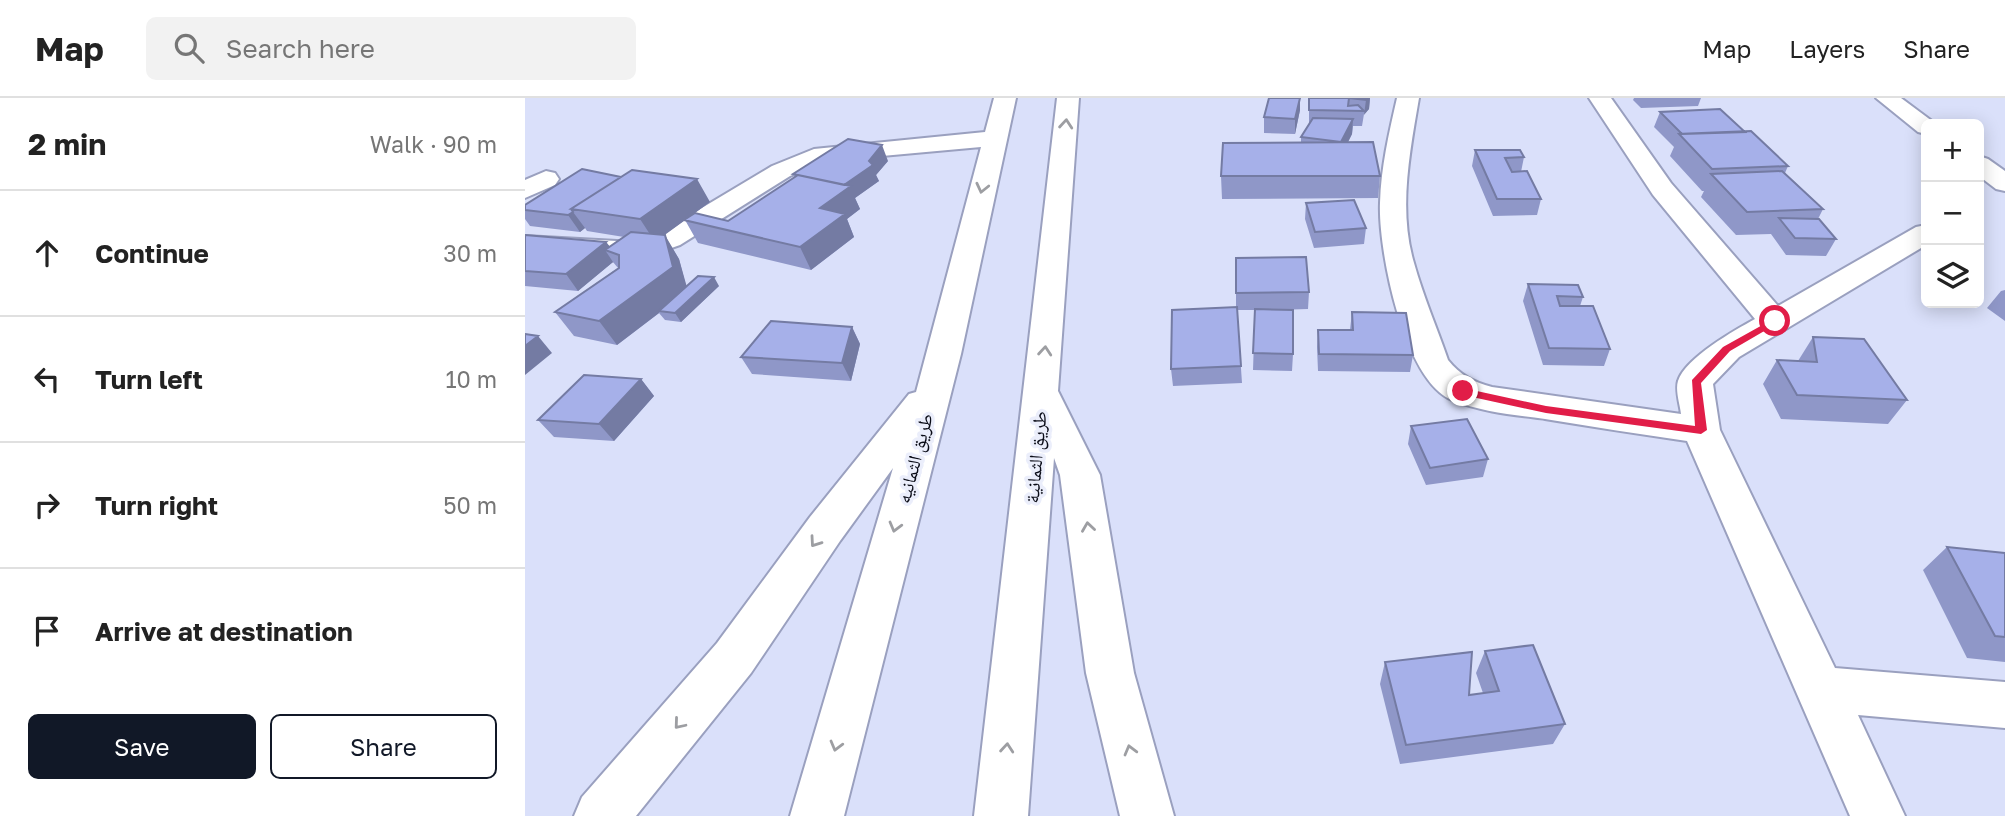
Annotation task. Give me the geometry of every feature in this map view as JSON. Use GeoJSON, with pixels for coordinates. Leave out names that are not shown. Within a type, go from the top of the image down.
{"type":"FeatureCollection","features":[{"type":"Feature","properties":{"kind":"street","name":"طريق الثمانيه"},"geometry":{"type":"LineString","coordinates":[[817,816],[944,354],[993,139],[1005,98]]}},
{"type":"Feature","properties":{"kind":"street","name":"طريق الثمانية"},"geometry":{"type":"LineString","coordinates":[[1001,816],[1068,98]]}},
{"type":"Feature","properties":{"kind":"street"},"geometry":{"type":"LineString","coordinates":[[1408,98],[1395,166],[1393,206],[1398,261],[1432,362],[1445,380],[1463,391],[1492,400],[1546,410],[1701,430]]}},
{"type":"Feature","properties":{"kind":"street"},"geometry":{"type":"LineString","coordinates":[[1600,98],[1662,188],[1775,321]]}},
{"type":"Feature","properties":{"kind":"street"},"geometry":{"type":"LineString","coordinates":[[1887,98],[1921,123]]}},
{"type":"Feature","properties":{"kind":"street"},"geometry":{"type":"LineString","coordinates":[[525,246],[622,252],[640,250],[670,239],[781,171],[823,154],[993,139]]}},
{"type":"Feature","properties":{"kind":"street"},"geometry":{"type":"LineString","coordinates":[[1984,170],[1999,189]]}},
{"type":"Feature","properties":{"kind":"street"},"geometry":{"type":"LineString","coordinates":[[1878,816],[1701,430],[1695,382],[1727,349],[1921,236]]}},
{"type":"Feature","properties":{"kind":"street"},"geometry":{"type":"LineString","coordinates":[[601,816],[734,658],[825,529],[932,390]]}},
{"type":"Feature","properties":{"kind":"street"},"geometry":{"type":"LineString","coordinates":[[1041,391],[1080,475],[1110,673],[1147,816]]}},
{"type":"Feature","properties":{"kind":"street"},"geometry":{"type":"LineString","coordinates":[[1820,689],[2005,705]]}},
{"type":"Feature","properties":{"kind":"building"},"geometry":{"type":"Polygon","coordinates":[[[1269,98],[1300,98],[1295,119],[1264,117],[1269,98]]]}},
{"type":"Feature","properties":{"kind":"building"},"geometry":{"type":"Polygon","coordinates":[[[1309,98],[1349,98],[1348,106],[1358,105],[1364,111],[1309,110],[1309,98]]]}},
{"type":"Feature","properties":{"kind":"building"},"geometry":{"type":"Polygon","coordinates":[[[1720,109],[1745,132],[1682,134],[1660,112],[1720,109]]]}},
{"type":"Feature","properties":{"kind":"building"},"geometry":{"type":"Polygon","coordinates":[[[1313,118],[1353,119],[1341,142],[1301,137],[1313,118]]]}},
{"type":"Feature","properties":{"kind":"building"},"geometry":{"type":"Polygon","coordinates":[[[1751,131],[1788,166],[1712,169],[1679,134],[1751,131]]]}},
{"type":"Feature","properties":{"kind":"building"},"geometry":{"type":"Polygon","coordinates":[[[848,139],[882,145],[869,161],[873,165],[844,185],[793,174],[848,139]]]}},
{"type":"Feature","properties":{"kind":"building"},"geometry":{"type":"Polygon","coordinates":[[[1373,142],[1380,176],[1221,176],[1223,143],[1373,142]]]}},
{"type":"Feature","properties":{"kind":"building"},"geometry":{"type":"Polygon","coordinates":[[[1475,150],[1520,150],[1524,157],[1505,158],[1512,172],[1527,171],[1541,199],[1497,199],[1475,150]]]}},
{"type":"Feature","properties":{"kind":"building"},"geometry":{"type":"Polygon","coordinates":[[[582,169],[621,177],[571,209],[573,212],[568,215],[525,210],[525,205],[582,169]]]}},
{"type":"Feature","properties":{"kind":"building"},"geometry":{"type":"Polygon","coordinates":[[[632,170],[697,179],[640,219],[571,209],[632,170]]]}},
{"type":"Feature","properties":{"kind":"building"},"geometry":{"type":"Polygon","coordinates":[[[1782,171],[1823,209],[1747,212],[1711,174],[1782,171]]]}},
{"type":"Feature","properties":{"kind":"building"},"geometry":{"type":"Polygon","coordinates":[[[798,175],[851,186],[820,208],[845,214],[800,247],[684,220],[695,213],[728,221],[798,175]]]}},
{"type":"Feature","properties":{"kind":"building"},"geometry":{"type":"Polygon","coordinates":[[[1354,200],[1366,228],[1315,232],[1306,203],[1354,200]]]}},
{"type":"Feature","properties":{"kind":"building"},"geometry":{"type":"Polygon","coordinates":[[[1779,218],[1819,219],[1836,239],[1795,238],[1779,218]]]}},
{"type":"Feature","properties":{"kind":"building"},"geometry":{"type":"Polygon","coordinates":[[[631,232],[665,235],[673,267],[599,321],[555,312],[619,268],[619,255],[605,250],[631,232]]]}},
{"type":"Feature","properties":{"kind":"building"},"geometry":{"type":"Polygon","coordinates":[[[525,235],[606,242],[566,274],[525,271],[525,235]]]}},
{"type":"Feature","properties":{"kind":"building"},"geometry":{"type":"Polygon","coordinates":[[[1306,257],[1309,292],[1236,293],[1236,258],[1306,257]]]}},
{"type":"Feature","properties":{"kind":"building"},"geometry":{"type":"Polygon","coordinates":[[[698,276],[714,277],[675,313],[659,311],[698,276]]]}},
{"type":"Feature","properties":{"kind":"building"},"geometry":{"type":"Polygon","coordinates":[[[1528,284],[1578,285],[1583,297],[1557,296],[1560,306],[1593,306],[1610,349],[1549,348],[1528,284]]]}},
{"type":"Feature","properties":{"kind":"building"},"geometry":{"type":"Polygon","coordinates":[[[1237,307],[1241,366],[1171,369],[1172,310],[1237,307]]]}},
{"type":"Feature","properties":{"kind":"building"},"geometry":{"type":"Polygon","coordinates":[[[1255,309],[1293,310],[1293,354],[1253,353],[1255,309]]]}},
{"type":"Feature","properties":{"kind":"building"},"geometry":{"type":"Polygon","coordinates":[[[1352,312],[1406,313],[1413,355],[1319,354],[1318,330],[1353,330],[1352,312]]]}},
{"type":"Feature","properties":{"kind":"building"},"geometry":{"type":"Polygon","coordinates":[[[771,321],[852,327],[842,363],[741,357],[771,321]]]}},
{"type":"Feature","properties":{"kind":"building"},"geometry":{"type":"Polygon","coordinates":[[[525,334],[538,336],[525,346],[525,334]]]}},
{"type":"Feature","properties":{"kind":"building"},"geometry":{"type":"Polygon","coordinates":[[[1813,337],[1864,339],[1907,400],[1797,395],[1777,360],[1817,362],[1813,337]]]}},
{"type":"Feature","properties":{"kind":"building"},"geometry":{"type":"Polygon","coordinates":[[[584,375],[641,379],[599,424],[538,420],[584,375]]]}},
{"type":"Feature","properties":{"kind":"building"},"geometry":{"type":"Polygon","coordinates":[[[1467,419],[1488,459],[1430,468],[1411,426],[1467,419]]]}},
{"type":"Feature","properties":{"kind":"building"},"geometry":{"type":"Polygon","coordinates":[[[1947,547],[2005,553],[2005,637],[1995,636],[1947,547]]]}},
{"type":"Feature","properties":{"kind":"building"},"geometry":{"type":"Polygon","coordinates":[[[1533,645],[1565,724],[1406,745],[1385,662],[1472,652],[1469,695],[1499,691],[1485,651],[1533,645]]]}},
{"type":"Feature","properties":{"kind":"route"},"geometry":{"type":"LineString","coordinates":[[1463,391],[1492,400],[1546,410],[1701,430],[1695,382],[1727,349],[1775,321]]}}]}
